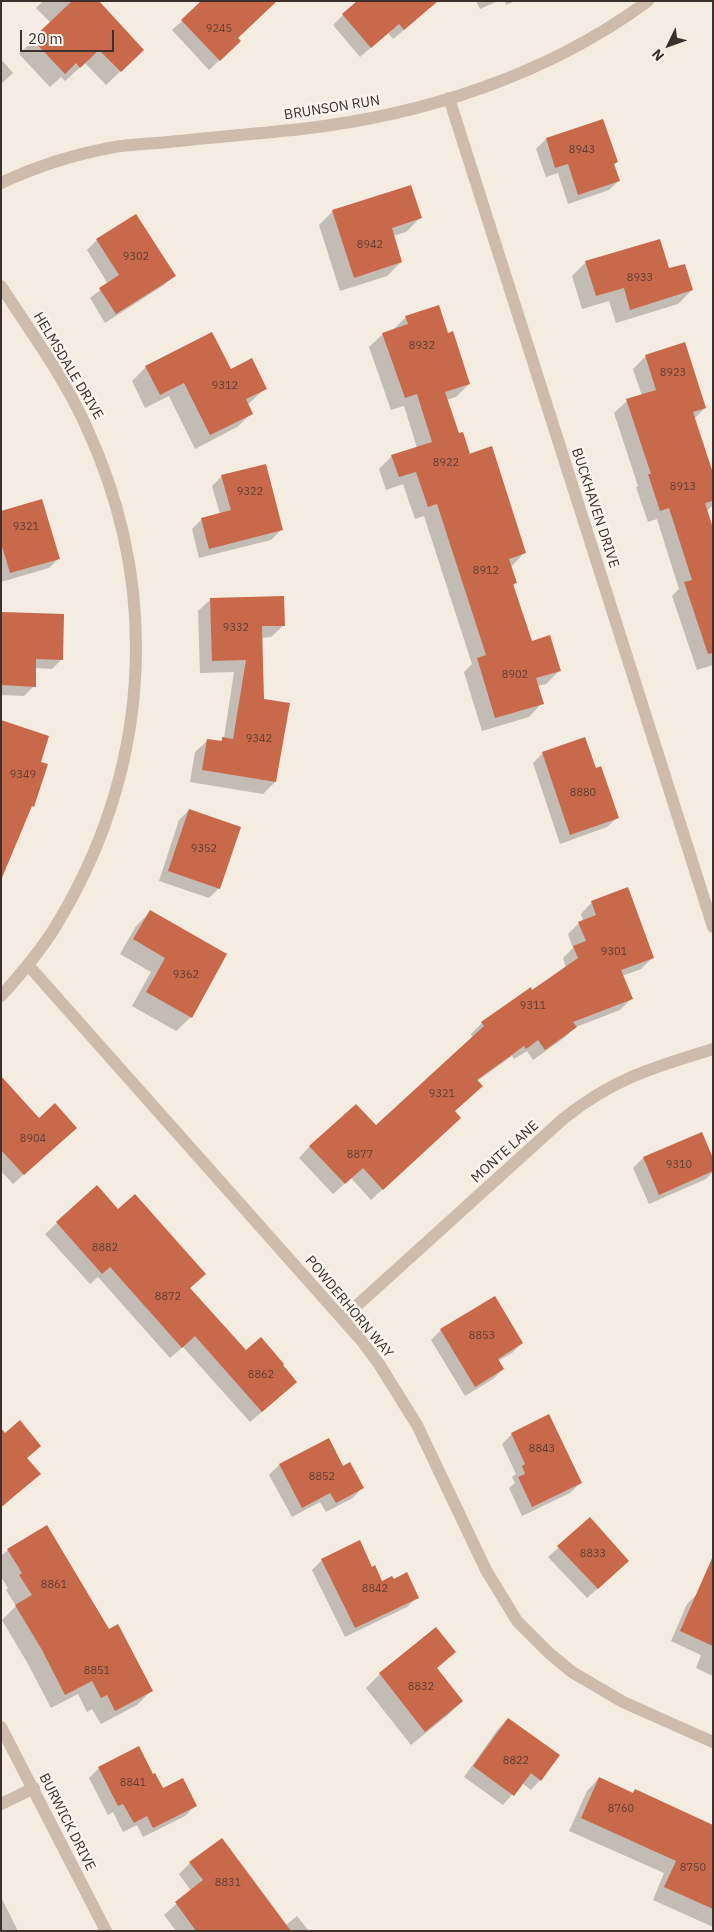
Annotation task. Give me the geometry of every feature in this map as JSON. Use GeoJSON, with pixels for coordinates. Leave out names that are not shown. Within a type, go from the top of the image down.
{"type":"FeatureCollection","features":[{"type":"Feature","properties":{"kind":"street","name":"BRUNSON RUN"},"geometry":{"type":"LineString","coordinates":[[1,183],[50,163],[109,148],[332,125],[399,112],[449,98],[516,75],[560,54],[619,21],[648,1]]}},
{"type":"Feature","properties":{"kind":"street","name":"BUCKHAVEN DRIVE"},"geometry":{"type":"LineString","coordinates":[[449,98],[713,927]]}},
{"type":"Feature","properties":{"kind":"street","name":"HELMSDALE DRIVE"},"geometry":{"type":"LineString","coordinates":[[1,286],[73,398],[108,477],[116,504],[134,588],[134,618],[137,631],[132,718],[128,745],[118,787],[104,828],[81,881],[53,930],[28,965],[1,996]]}},
{"type":"Feature","properties":{"kind":"street","name":"POWDERHORN WAY"},"geometry":{"type":"LineString","coordinates":[[28,965],[342,1319],[379,1364],[417,1425],[486,1570],[517,1621],[549,1653],[572,1672],[623,1702],[713,1742]]}},
{"type":"Feature","properties":{"kind":"street","name":"MONTE LANE"},"geometry":{"type":"LineString","coordinates":[[342,1319],[572,1112],[601,1091],[622,1080],[654,1066],[713,1048]]}},
{"type":"Feature","properties":{"kind":"street","name":"BURWICK DRIVE"},"geometry":{"type":"LineString","coordinates":[[1,1726],[106,1931]]}},
{"type":"Feature","properties":{"kind":"street"},"geometry":{"type":"LineString","coordinates":[[1,1804],[34,1788]]}},
{"type":"Feature","properties":{"kind":"building"},"geometry":{"type":"Polygon","coordinates":[[[72,1],[99,1],[144,50],[121,72],[99,50],[80,68],[76,63],[65,74],[32,39],[72,1]]]}},
{"type":"Feature","properties":{"kind":"building"},"geometry":{"type":"Polygon","coordinates":[[[201,1],[277,1],[238,38],[241,41],[220,61],[181,20],[201,1]]]}},
{"type":"Feature","properties":{"kind":"building"},"geometry":{"type":"Polygon","coordinates":[[[357,1],[438,1],[404,30],[399,24],[371,48],[342,14],[357,1]]]}},
{"type":"Feature","properties":{"kind":"building"},"geometry":{"type":"Polygon","coordinates":[[[603,119],[618,162],[614,164],[620,181],[578,195],[568,164],[555,168],[546,138],[603,119]]]}},
{"type":"Feature","properties":{"kind":"building"},"geometry":{"type":"Polygon","coordinates":[[[411,185],[422,218],[392,228],[402,262],[354,278],[332,210],[411,185]]]}},
{"type":"Feature","properties":{"kind":"building"},"geometry":{"type":"Polygon","coordinates":[[[136,214],[176,276],[116,314],[99,288],[119,275],[96,239],[136,214]]]}},
{"type":"Feature","properties":{"kind":"building"},"geometry":{"type":"Polygon","coordinates":[[[660,239],[669,268],[685,264],[693,290],[630,310],[624,288],[596,296],[585,261],[660,239]]]}},
{"type":"Feature","properties":{"kind":"building"},"geometry":{"type":"Polygon","coordinates":[[[439,305],[448,333],[453,331],[470,384],[445,392],[459,433],[463,432],[470,454],[492,446],[526,553],[509,559],[517,583],[513,584],[532,641],[550,635],[561,671],[536,678],[544,704],[495,718],[477,658],[486,655],[437,504],[428,507],[416,472],[399,477],[391,455],[432,442],[417,394],[405,398],[382,333],[408,324],[405,316],[439,305]]]}},
{"type":"Feature","properties":{"kind":"building"},"geometry":{"type":"Polygon","coordinates":[[[212,332],[231,369],[252,358],[267,389],[246,399],[253,414],[210,435],[184,383],[160,395],[145,366],[212,332]]]}},
{"type":"Feature","properties":{"kind":"building"},"geometry":{"type":"Polygon","coordinates":[[[685,342],[706,408],[693,412],[713,473],[713,501],[705,503],[713,528],[713,653],[708,654],[684,582],[692,580],[669,508],[660,511],[648,474],[651,474],[626,399],[656,390],[645,355],[685,342]]]}},
{"type":"Feature","properties":{"kind":"building"},"geometry":{"type":"Polygon","coordinates":[[[266,464],[283,530],[209,549],[201,518],[231,510],[221,475],[266,464]]]}},
{"type":"Feature","properties":{"kind":"building"},"geometry":{"type":"Polygon","coordinates":[[[42,499],[60,559],[10,573],[1,543],[1,511],[42,499]]]}},
{"type":"Feature","properties":{"kind":"building"},"geometry":{"type":"Polygon","coordinates":[[[284,596],[285,626],[262,626],[264,699],[290,703],[276,782],[202,770],[207,739],[222,741],[222,737],[233,739],[246,660],[212,661],[210,598],[284,596]]]}},
{"type":"Feature","properties":{"kind":"building"},"geometry":{"type":"Polygon","coordinates":[[[2,612],[64,614],[63,660],[36,659],[36,687],[1,685],[2,612]]]}},
{"type":"Feature","properties":{"kind":"building"},"geometry":{"type":"Polygon","coordinates":[[[1,720],[49,736],[41,762],[48,764],[34,807],[32,806],[1,880],[1,720]]]}},
{"type":"Feature","properties":{"kind":"building"},"geometry":{"type":"Polygon","coordinates":[[[585,737],[596,768],[601,766],[619,818],[570,835],[542,752],[585,737]]]}},
{"type":"Feature","properties":{"kind":"building"},"geometry":{"type":"Polygon","coordinates":[[[189,809],[241,827],[220,889],[168,871],[189,809]]]}},
{"type":"Feature","properties":{"kind":"building"},"geometry":{"type":"Polygon","coordinates":[[[628,887],[654,958],[621,970],[633,999],[573,1022],[577,1027],[545,1050],[538,1040],[526,1049],[524,1046],[477,1080],[483,1086],[455,1111],[461,1118],[383,1190],[363,1168],[345,1184],[309,1146],[356,1104],[376,1125],[484,1026],[481,1022],[531,987],[532,990],[578,958],[573,946],[586,941],[578,922],[596,915],[591,901],[628,887]]]}},
{"type":"Feature","properties":{"kind":"building"},"geometry":{"type":"Polygon","coordinates":[[[150,910],[227,954],[192,1018],[146,992],[165,958],[133,939],[150,910]]]}},
{"type":"Feature","properties":{"kind":"building"},"geometry":{"type":"Polygon","coordinates":[[[1,1076],[39,1118],[55,1103],[77,1128],[24,1175],[1,1150],[1,1076]]]}},
{"type":"Feature","properties":{"kind":"building"},"geometry":{"type":"Polygon","coordinates":[[[702,1132],[713,1158],[713,1171],[659,1195],[643,1157],[702,1132]]]}},
{"type":"Feature","properties":{"kind":"building"},"geometry":{"type":"Polygon","coordinates":[[[97,1185],[118,1209],[135,1194],[206,1274],[190,1288],[246,1350],[261,1337],[297,1382],[262,1412],[195,1336],[182,1348],[110,1267],[102,1274],[56,1222],[97,1185]]]}},
{"type":"Feature","properties":{"kind":"building"},"geometry":{"type":"Polygon","coordinates":[[[495,1296],[523,1343],[498,1359],[504,1369],[475,1387],[440,1329],[495,1296]]]}},
{"type":"Feature","properties":{"kind":"building"},"geometry":{"type":"Polygon","coordinates":[[[549,1414],[582,1483],[532,1507],[518,1477],[525,1474],[522,1466],[525,1464],[511,1433],[549,1414]]]}},
{"type":"Feature","properties":{"kind":"building"},"geometry":{"type":"Polygon","coordinates":[[[20,1420],[41,1446],[27,1458],[41,1474],[1,1507],[1,1428],[5,1433],[20,1420]]]}},
{"type":"Feature","properties":{"kind":"building"},"geometry":{"type":"Polygon","coordinates":[[[329,1438],[343,1466],[350,1462],[364,1488],[336,1503],[330,1493],[302,1508],[279,1464],[329,1438]]]}},
{"type":"Feature","properties":{"kind":"building"},"geometry":{"type":"Polygon","coordinates":[[[590,1517],[629,1561],[598,1589],[557,1546],[590,1517]]]}},
{"type":"Feature","properties":{"kind":"building"},"geometry":{"type":"Polygon","coordinates":[[[47,1525],[109,1629],[118,1624],[153,1691],[115,1711],[107,1695],[101,1698],[92,1681],[65,1695],[42,1650],[15,1605],[32,1595],[19,1575],[22,1573],[7,1549],[47,1525]]]}},
{"type":"Feature","properties":{"kind":"building"},"geometry":{"type":"Polygon","coordinates":[[[360,1540],[372,1567],[375,1565],[382,1581],[392,1576],[394,1579],[407,1572],[419,1598],[355,1628],[321,1559],[360,1540]]]}},
{"type":"Feature","properties":{"kind":"building"},"geometry":{"type":"Polygon","coordinates":[[[713,1556],[713,1646],[680,1631],[713,1556]]]}},
{"type":"Feature","properties":{"kind":"building"},"geometry":{"type":"Polygon","coordinates":[[[436,1627],[456,1652],[437,1668],[463,1701],[425,1732],[379,1673],[436,1627]]]}},
{"type":"Feature","properties":{"kind":"building"},"geometry":{"type":"Polygon","coordinates":[[[508,1718],[560,1755],[541,1781],[531,1773],[514,1796],[473,1766],[508,1718]]]}},
{"type":"Feature","properties":{"kind":"building"},"geometry":{"type":"Polygon","coordinates":[[[139,1746],[153,1774],[155,1773],[163,1788],[183,1778],[197,1806],[153,1828],[147,1816],[134,1823],[123,1804],[118,1806],[98,1767],[139,1746]]]}},
{"type":"Feature","properties":{"kind":"building"},"geometry":{"type":"Polygon","coordinates":[[[599,1777],[633,1793],[635,1789],[713,1825],[713,1909],[664,1887],[676,1861],[581,1818],[599,1777]]]}},
{"type":"Feature","properties":{"kind":"building"},"geometry":{"type":"Polygon","coordinates":[[[222,1838],[291,1931],[196,1931],[175,1902],[203,1880],[189,1862],[222,1838]]]}}]}
